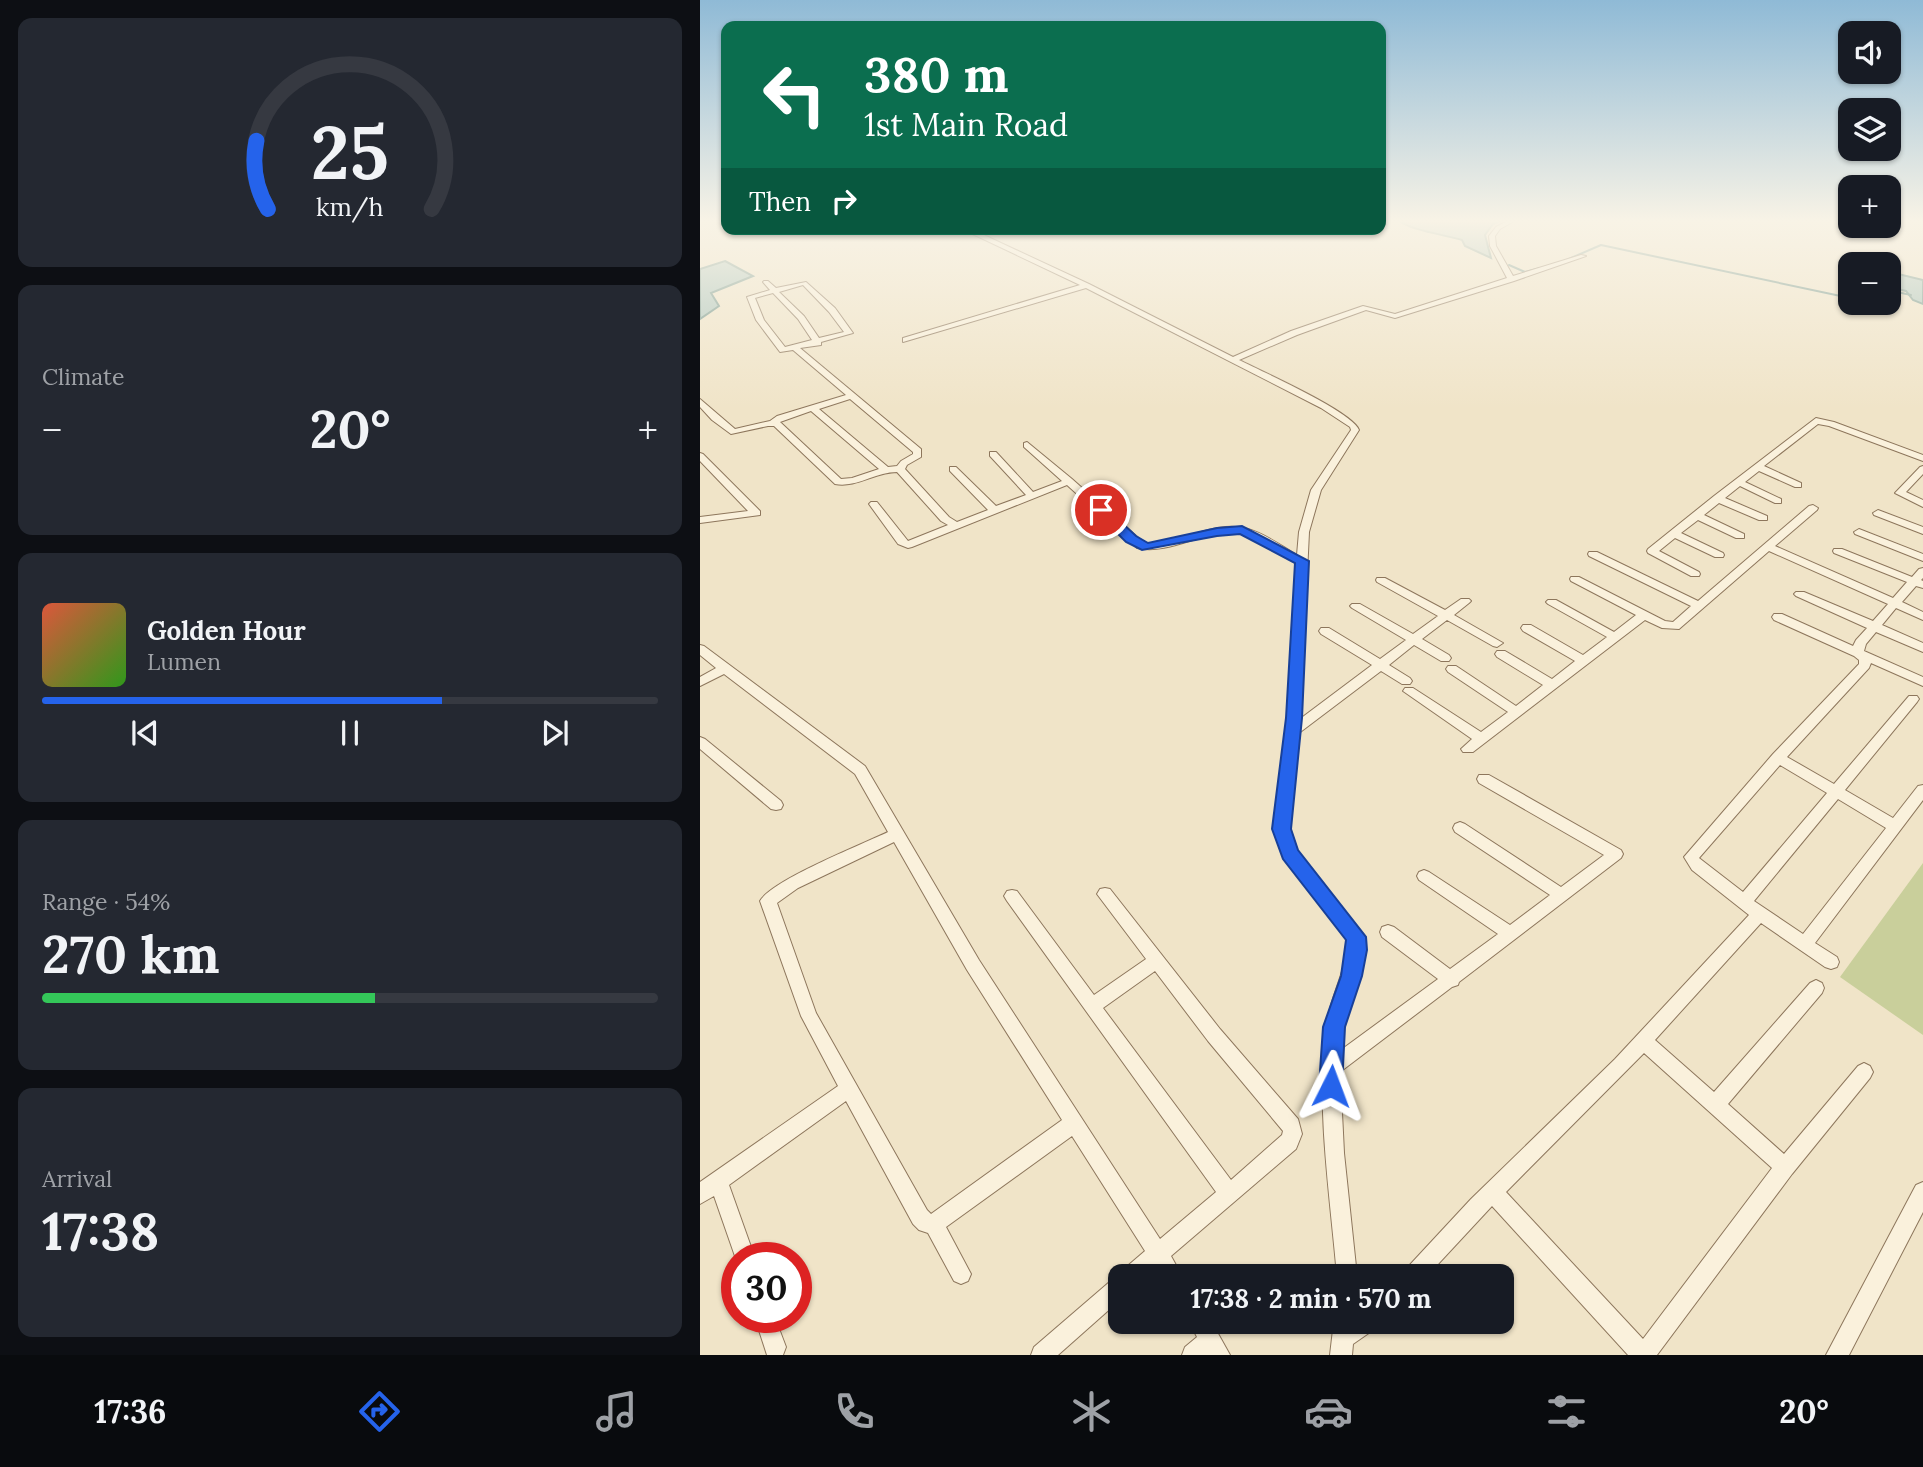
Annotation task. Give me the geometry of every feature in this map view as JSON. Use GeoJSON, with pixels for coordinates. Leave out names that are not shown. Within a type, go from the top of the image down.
{"type":"FeatureCollection","features":[{"type":"Feature","properties":{"kind":"street"},"geometry":{"type":"LineString","coordinates":[[767,283],[802,318],[817,343]]}},
{"type":"Feature","properties":{"kind":"street"},"geometry":{"type":"LineString","coordinates":[[792,283],[751,297],[760,320],[783,350],[845,336],[849,332],[832,310],[803,283]]}},
{"type":"Feature","properties":{"kind":"street"},"geometry":{"type":"LineString","coordinates":[[1083,283],[1324,406],[1354,426],[1355,430],[1317,490],[1304,532],[1293,731],[1282,829],[1289,854],[1356,937],[1357,950],[1352,976],[1334,1027],[1331,1086],[1347,1264]]}},
{"type":"Feature","properties":{"kind":"street"},"geometry":{"type":"LineString","coordinates":[[1232,360],[1294,333],[1366,308],[1395,316],[1501,283]]}},
{"type":"Feature","properties":{"kind":"street"},"geometry":{"type":"LineString","coordinates":[[906,340],[928,337],[1087,285]]}},
{"type":"Feature","properties":{"kind":"street"},"geometry":{"type":"LineString","coordinates":[[1015,307],[1024,312]]}},
{"type":"Feature","properties":{"kind":"street"},"geometry":{"type":"LineString","coordinates":[[987,316],[996,321]]}},
{"type":"Feature","properties":{"kind":"street"},"geometry":{"type":"LineString","coordinates":[[772,423],[777,424],[838,482],[852,482],[885,469],[900,468],[918,455],[918,451],[795,348]]}},
{"type":"Feature","properties":{"kind":"street"},"geometry":{"type":"LineString","coordinates":[[700,402],[734,432],[772,423],[780,418],[850,396]]}},
{"type":"Feature","properties":{"kind":"street"},"geometry":{"type":"LineString","coordinates":[[813,408],[885,469]]}},
{"type":"Feature","properties":{"kind":"street"},"geometry":{"type":"LineString","coordinates":[[1695,574],[1653,551],[1696,514],[1818,421],[1923,458]]}},
{"type":"Feature","properties":{"kind":"street"},"geometry":{"type":"LineString","coordinates":[[1027,444],[1141,546],[1242,530],[1287,556],[1303,561]]}},
{"type":"Feature","properties":{"kind":"street"},"geometry":{"type":"LineString","coordinates":[[993,454],[1032,496]]}},
{"type":"Feature","properties":{"kind":"street"},"geometry":{"type":"LineString","coordinates":[[700,456],[756,513],[700,520]]}},
{"type":"Feature","properties":{"kind":"street"},"geometry":{"type":"LineString","coordinates":[[1758,467],[1798,485]]}},
{"type":"Feature","properties":{"kind":"street"},"geometry":{"type":"LineString","coordinates":[[900,468],[945,519],[956,526]]}},
{"type":"Feature","properties":{"kind":"street"},"geometry":{"type":"LineString","coordinates":[[953,468],[995,510]]}},
{"type":"Feature","properties":{"kind":"street"},"geometry":{"type":"LineString","coordinates":[[1923,469],[1900,493],[1923,504]]}},
{"type":"Feature","properties":{"kind":"street"},"geometry":{"type":"LineString","coordinates":[[874,504],[902,542],[908,545],[1069,481]]}},
{"type":"Feature","properties":{"kind":"street"},"geometry":{"type":"LineString","coordinates":[[1738,482],[1778,501]]}},
{"type":"Feature","properties":{"kind":"street"},"geometry":{"type":"LineString","coordinates":[[1717,498],[1763,519]]}},
{"type":"Feature","properties":{"kind":"street"},"geometry":{"type":"LineString","coordinates":[[1576,579],[1662,624],[1675,626],[1813,508]]}},
{"type":"Feature","properties":{"kind":"street"},"geometry":{"type":"LineString","coordinates":[[1878,513],[1923,531]]}},
{"type":"Feature","properties":{"kind":"street"},"geometry":{"type":"LineString","coordinates":[[1696,514],[1740,536]]}},
{"type":"Feature","properties":{"kind":"street"},"geometry":{"type":"LineString","coordinates":[[1859,532],[1923,558]]}},
{"type":"Feature","properties":{"kind":"street"},"geometry":{"type":"LineString","coordinates":[[1674,533],[1719,555]]}},
{"type":"Feature","properties":{"kind":"street"},"geometry":{"type":"LineString","coordinates":[[1768,547],[1923,616]]}},
{"type":"Feature","properties":{"kind":"street"},"geometry":{"type":"LineString","coordinates":[[1838,551],[1919,583]]}},
{"type":"Feature","properties":{"kind":"street"},"geometry":{"type":"LineString","coordinates":[[1593,554],[1699,606]]}},
{"type":"Feature","properties":{"kind":"street"},"geometry":{"type":"LineString","coordinates":[[1831,962],[1744,902],[1698,866],[1692,857],[1778,758],[1865,665],[1865,659],[1858,653],[1858,647],[1895,604],[1919,583],[1923,571]]}},
{"type":"Feature","properties":{"kind":"street"},"geometry":{"type":"LineString","coordinates":[[1381,580],[1446,615],[1552,685]]}},
{"type":"Feature","properties":{"kind":"street"},"geometry":{"type":"LineString","coordinates":[[1800,594],[1923,648]]}},
{"type":"Feature","properties":{"kind":"street"},"geometry":{"type":"LineString","coordinates":[[1293,731],[1465,601]]}},
{"type":"Feature","properties":{"kind":"street"},"geometry":{"type":"LineString","coordinates":[[1552,603],[1615,637]]}},
{"type":"Feature","properties":{"kind":"street"},"geometry":{"type":"LineString","coordinates":[[1356,606],[1413,640],[1517,712]]}},
{"type":"Feature","properties":{"kind":"street"},"geometry":{"type":"LineString","coordinates":[[1468,749],[1644,615]]}},
{"type":"Feature","properties":{"kind":"street"},"geometry":{"type":"LineString","coordinates":[[1778,617],[1923,682]]}},
{"type":"Feature","properties":{"kind":"street"},"geometry":{"type":"LineString","coordinates":[[1527,628],[1584,661]]}},
{"type":"Feature","properties":{"kind":"street"},"geometry":{"type":"LineString","coordinates":[[1325,631],[1379,665],[1481,739]]}},
{"type":"Feature","properties":{"kind":"street"},"geometry":{"type":"LineString","coordinates":[[700,649],[860,770],[973,965],[1165,1264]]}},
{"type":"Feature","properties":{"kind":"street"},"geometry":{"type":"LineString","coordinates":[[700,682],[725,668]]}},
{"type":"Feature","properties":{"kind":"street"},"geometry":{"type":"LineString","coordinates":[[1744,902],[1913,699]]}},
{"type":"Feature","properties":{"kind":"street"},"geometry":{"type":"LineString","coordinates":[[700,742],[776,805]]}},
{"type":"Feature","properties":{"kind":"street"},"geometry":{"type":"LineString","coordinates":[[1778,758],[1895,826]]}},
{"type":"Feature","properties":{"kind":"street"},"geometry":{"type":"LineString","coordinates":[[1332,1068],[1616,854],[1484,779]]}},
{"type":"Feature","properties":{"kind":"street"},"geometry":{"type":"LineString","coordinates":[[1805,944],[1923,790]]}},
{"type":"Feature","properties":{"kind":"street"},"geometry":{"type":"LineString","coordinates":[[1460,828],[1562,895]]}},
{"type":"Feature","properties":{"kind":"street"},"geometry":{"type":"LineString","coordinates":[[897,834],[793,884],[768,901],[809,1016],[920,1217],[926,1223],[934,1224],[1075,1122]]}},
{"type":"Feature","properties":{"kind":"street"},"geometry":{"type":"LineString","coordinates":[[1424,876],[1510,933]]}},
{"type":"Feature","properties":{"kind":"street"},"geometry":{"type":"LineString","coordinates":[[1105,894],[1291,1126],[1293,1134],[1289,1142],[1145,1264]]}},
{"type":"Feature","properties":{"kind":"street"},"geometry":{"type":"LineString","coordinates":[[1012,896],[1229,1194]]}},
{"type":"Feature","properties":{"kind":"street"},"geometry":{"type":"LineString","coordinates":[[1424,1264],[1643,1041],[1760,914]]}},
{"type":"Feature","properties":{"kind":"street"},"geometry":{"type":"LineString","coordinates":[[1388,932],[1452,980]]}},
{"type":"Feature","properties":{"kind":"street"},"geometry":{"type":"LineString","coordinates":[[1093,1005],[1157,961]]}},
{"type":"Feature","properties":{"kind":"street"},"geometry":{"type":"LineString","coordinates":[[1715,1105],[1816,988]]}},
{"type":"Feature","properties":{"kind":"street"},"geometry":{"type":"LineString","coordinates":[[1643,1041],[1785,1167]]}},
{"type":"Feature","properties":{"kind":"street"},"geometry":{"type":"LineString","coordinates":[[1493,1192],[1644,1355],[1785,1167],[1864,1072]]}},
{"type":"Feature","properties":{"kind":"street"},"geometry":{"type":"LineString","coordinates":[[700,1194],[850,1088]]}},
{"type":"Feature","properties":{"kind":"street"},"geometry":{"type":"LineString","coordinates":[[718,1181],[739,1242]]}},
{"type":"Feature","properties":{"kind":"street"},"geometry":{"type":"LineString","coordinates":[[1838,1355],[1923,1192]]}},
{"type":"Feature","properties":{"kind":"street"},"geometry":{"type":"LineString","coordinates":[[934,1224],[961,1274]]}},
{"type":"Feature","properties":{"kind":"street"},"geometry":{"type":"LineString","coordinates":[[1042,1355],[1108,1297]]}},
{"type":"Feature","properties":{"kind":"street"},"geometry":{"type":"LineString","coordinates":[[770,1333],[775,1347]]}},
{"type":"Feature","properties":{"kind":"street"},"geometry":{"type":"LineString","coordinates":[[1193,1355],[1209,1338]]}},
{"type":"Feature","properties":{"kind":"green space"},"geometry":{"type":"Polygon","coordinates":[[[1923,863],[1923,1035],[1840,977],[1923,863]]]}},
{"type":"Feature","properties":{"kind":"water"},"geometry":{"type":"Polygon","coordinates":[[[700,283],[735,283],[711,293],[719,306],[700,319],[700,283]]]}},
{"type":"Feature","properties":{"kind":"water"},"geometry":{"type":"Polygon","coordinates":[[[1901,283],[1923,283],[1923,304],[1913,300],[1906,291],[1901,290],[1901,283]]]}},
{"type":"Feature","properties":{"kind":"waterway"},"geometry":{"type":"LineString","coordinates":[[1781,283],[1838,295]]}},
{"type":"Feature","properties":{"kind":"waterway"},"geometry":{"type":"LineString","coordinates":[[1901,293],[1911,295]]}},
{"type":"Feature","properties":{"kind":"route"},"geometry":{"type":"LineString","coordinates":[[1101,510],[1141,546],[1242,530],[1287,556],[1303,561],[1294,718],[1282,829],[1289,854],[1356,937],[1357,950],[1352,976],[1334,1027],[1331,1086]]}}]}
